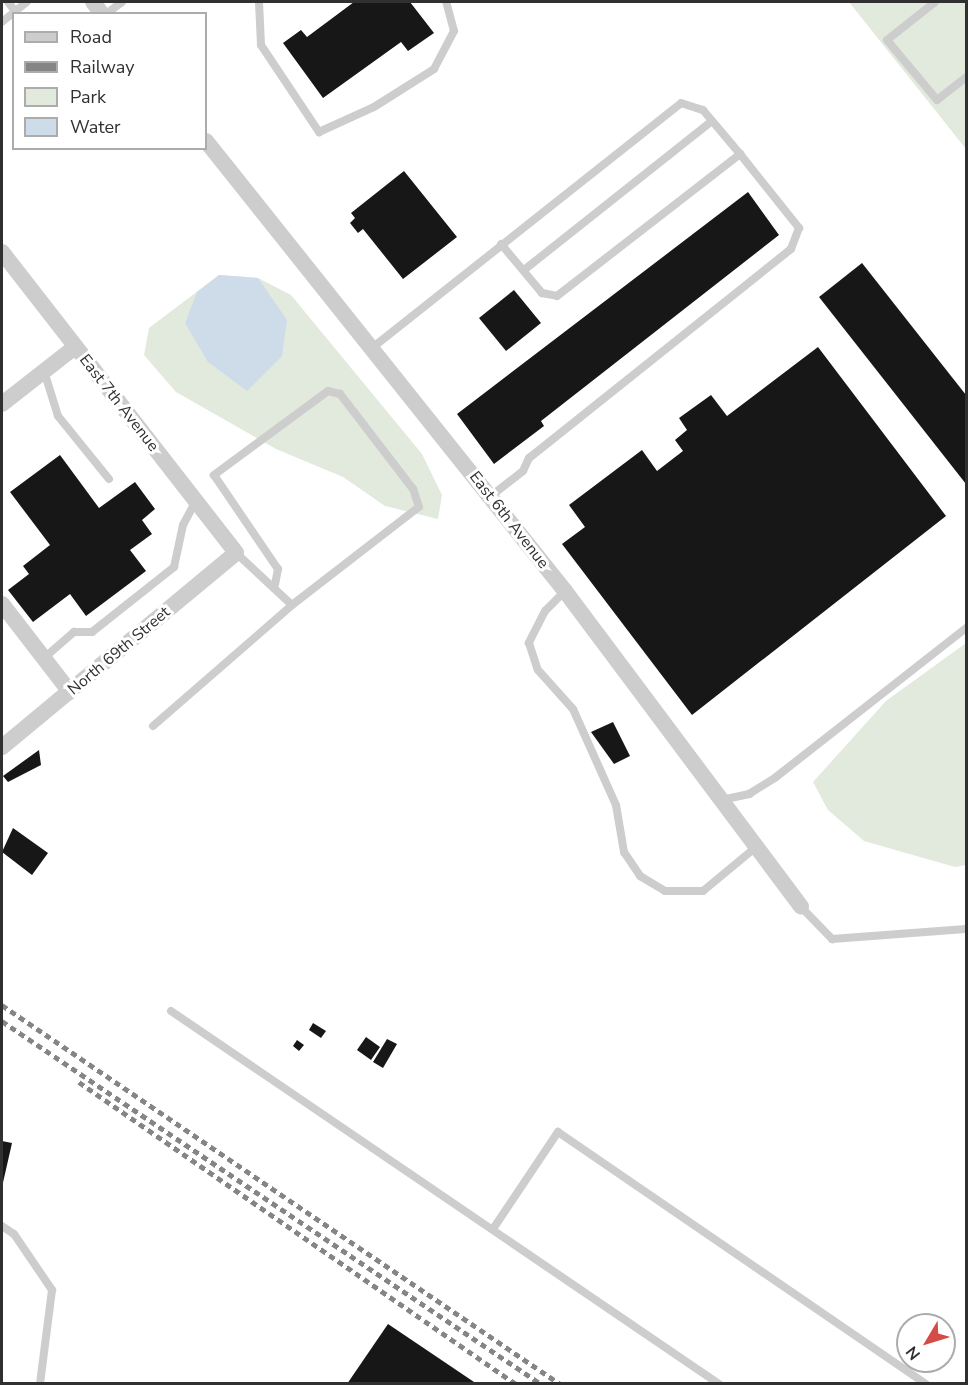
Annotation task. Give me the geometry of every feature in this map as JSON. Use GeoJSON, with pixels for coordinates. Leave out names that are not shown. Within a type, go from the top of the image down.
{"type":"FeatureCollection","features":[{"type":"Feature","properties":{"kind":"street","name":"East 6th Avenue"},"geometry":{"type":"LineString","coordinates":[[207,142],[491,495],[565,591],[717,801],[801,907]]}},
{"type":"Feature","properties":{"kind":"street","name":"East 7th Avenue"},"geometry":{"type":"LineString","coordinates":[[2,252],[236,553]]}},
{"type":"Feature","properties":{"kind":"street"},"geometry":{"type":"LineString","coordinates":[[2,404],[75,347]]}},
{"type":"Feature","properties":{"kind":"street","name":"North 69th Street"},"geometry":{"type":"LineString","coordinates":[[2,747],[236,553]]}},
{"type":"Feature","properties":{"kind":"street"},"geometry":{"type":"LineString","coordinates":[[2,604],[70,692]]}},
{"type":"Feature","properties":{"kind":"lane"},"geometry":{"type":"LineString","coordinates":[[8,2],[15,11],[27,2]]}},
{"type":"Feature","properties":{"kind":"lane"},"geometry":{"type":"LineString","coordinates":[[107,12],[122,2]]}},
{"type":"Feature","properties":{"kind":"lane"},"geometry":{"type":"LineString","coordinates":[[261,2],[261,45],[319,132],[374,107],[434,69],[454,31],[446,2]]}},
{"type":"Feature","properties":{"kind":"lane"},"geometry":{"type":"LineString","coordinates":[[935,2],[887,40],[937,100],[966,77]]}},
{"type":"Feature","properties":{"kind":"lane"},"geometry":{"type":"LineString","coordinates":[[372,348],[681,103],[703,110],[740,154],[799,228],[791,249],[529,458],[523,471],[491,495]]}},
{"type":"Feature","properties":{"kind":"lane"},"geometry":{"type":"LineString","coordinates":[[524,270],[712,121]]}},
{"type":"Feature","properties":{"kind":"lane"},"geometry":{"type":"LineString","coordinates":[[501,244],[542,293],[558,296],[740,154]]}},
{"type":"Feature","properties":{"kind":"lane"},"geometry":{"type":"LineString","coordinates":[[44,371],[58,416],[109,479]]}},
{"type":"Feature","properties":{"kind":"lane"},"geometry":{"type":"LineString","coordinates":[[153,726],[292,605],[419,507],[413,489],[340,394],[328,392],[214,475],[278,569],[275,584]]}},
{"type":"Feature","properties":{"kind":"lane"},"geometry":{"type":"LineString","coordinates":[[44,658],[74,632],[92,632],[174,567],[183,525],[196,501]]}},
{"type":"Feature","properties":{"kind":"lane"},"geometry":{"type":"LineString","coordinates":[[236,553],[275,584],[292,605]]}},
{"type":"Feature","properties":{"kind":"lane"},"geometry":{"type":"LineString","coordinates":[[565,591],[545,611],[529,643],[538,670],[573,709],[616,805],[624,852],[640,876],[665,891],[703,891],[754,848]]}},
{"type":"Feature","properties":{"kind":"lane"},"geometry":{"type":"LineString","coordinates":[[717,801],[749,794],[776,777],[966,628]]}},
{"type":"Feature","properties":{"kind":"lane"},"geometry":{"type":"LineString","coordinates":[[801,907],[832,939],[966,929]]}},
{"type":"Feature","properties":{"kind":"lane"},"geometry":{"type":"LineString","coordinates":[[171,1011],[719,1383]]}},
{"type":"Feature","properties":{"kind":"lane"},"geometry":{"type":"LineString","coordinates":[[493,1229],[558,1132],[926,1383]]}},
{"type":"Feature","properties":{"kind":"lane"},"geometry":{"type":"LineString","coordinates":[[2,1226],[14,1234],[52,1290],[40,1383]]}},
{"type":"Feature","properties":{"kind":"green space"},"geometry":{"type":"Polygon","coordinates":[[[849,2],[966,2],[966,149],[849,2]]]}},
{"type":"Feature","properties":{"kind":"green space"},"geometry":{"type":"Polygon","coordinates":[[[219,275],[258,278],[291,295],[422,454],[442,495],[438,519],[385,506],[343,477],[276,449],[176,392],[144,355],[149,328],[219,275]]]}},
{"type":"Feature","properties":{"kind":"green space"},"geometry":{"type":"Polygon","coordinates":[[[966,643],[966,865],[955,867],[864,841],[828,810],[813,782],[886,701],[966,643]]]}},
{"type":"Feature","properties":{"kind":"water"},"geometry":{"type":"Polygon","coordinates":[[[219,275],[258,278],[287,320],[282,356],[247,391],[208,362],[185,323],[197,292],[219,275]]]}},
{"type":"Feature","properties":{"kind":"building"},"geometry":{"type":"Polygon","coordinates":[[[354,2],[410,2],[434,33],[408,51],[401,42],[323,98],[283,43],[301,30],[307,37],[354,2]]]}},
{"type":"Feature","properties":{"kind":"building"},"geometry":{"type":"Polygon","coordinates":[[[404,171],[457,237],[403,279],[363,229],[358,233],[350,223],[355,218],[351,213],[404,171]]]}},
{"type":"Feature","properties":{"kind":"building"},"geometry":{"type":"Polygon","coordinates":[[[748,192],[779,235],[541,421],[544,426],[494,464],[457,414],[748,192]]]}},
{"type":"Feature","properties":{"kind":"building"},"geometry":{"type":"Polygon","coordinates":[[[862,263],[966,395],[966,484],[819,297],[862,263]]]}},
{"type":"Feature","properties":{"kind":"building"},"geometry":{"type":"Polygon","coordinates":[[[514,290],[541,323],[506,351],[479,318],[514,290]]]}},
{"type":"Feature","properties":{"kind":"building"},"geometry":{"type":"Polygon","coordinates":[[[818,347],[946,516],[692,715],[562,544],[585,527],[569,505],[642,450],[657,471],[683,451],[675,440],[687,430],[679,418],[711,395],[727,416],[818,347]]]}},
{"type":"Feature","properties":{"kind":"building"},"geometry":{"type":"Polygon","coordinates":[[[60,455],[99,508],[135,482],[155,509],[142,520],[152,534],[130,550],[146,571],[86,616],[70,594],[33,622],[8,590],[29,574],[23,566],[50,545],[10,492],[60,455]]]}},
{"type":"Feature","properties":{"kind":"building"},"geometry":{"type":"Polygon","coordinates":[[[613,722],[630,756],[614,764],[591,732],[613,722]]]}},
{"type":"Feature","properties":{"kind":"building"},"geometry":{"type":"Polygon","coordinates":[[[39,750],[41,765],[8,782],[3,776],[39,750]]]}},
{"type":"Feature","properties":{"kind":"building"},"geometry":{"type":"Polygon","coordinates":[[[13,828],[48,853],[32,875],[2,852],[13,828]]]}},
{"type":"Feature","properties":{"kind":"building"},"geometry":{"type":"Polygon","coordinates":[[[313,1023],[326,1031],[321,1038],[309,1030],[313,1023]]]}},
{"type":"Feature","properties":{"kind":"building"},"geometry":{"type":"Polygon","coordinates":[[[366,1037],[380,1047],[371,1060],[357,1050],[366,1037]]]}},
{"type":"Feature","properties":{"kind":"building"},"geometry":{"type":"Polygon","coordinates":[[[387,1039],[397,1044],[383,1068],[373,1062],[387,1039]]]}},
{"type":"Feature","properties":{"kind":"building"},"geometry":{"type":"Polygon","coordinates":[[[297,1040],[304,1045],[299,1051],[293,1046],[297,1040]]]}},
{"type":"Feature","properties":{"kind":"building"},"geometry":{"type":"Polygon","coordinates":[[[2,1141],[12,1143],[2,1187],[2,1141]]]}},
{"type":"Feature","properties":{"kind":"building"},"geometry":{"type":"Polygon","coordinates":[[[388,1324],[477,1384],[347,1384],[388,1324]]]}},
{"type":"Feature","properties":{"kind":"railway"},"geometry":{"type":"LineString","coordinates":[[2,1005],[560,1384]]}},
{"type":"Feature","properties":{"kind":"railway"},"geometry":{"type":"LineString","coordinates":[[2,1021],[541,1384]]}},
{"type":"Feature","properties":{"kind":"railway"},"geometry":{"type":"LineString","coordinates":[[79,1082],[516,1384]]}}]}
